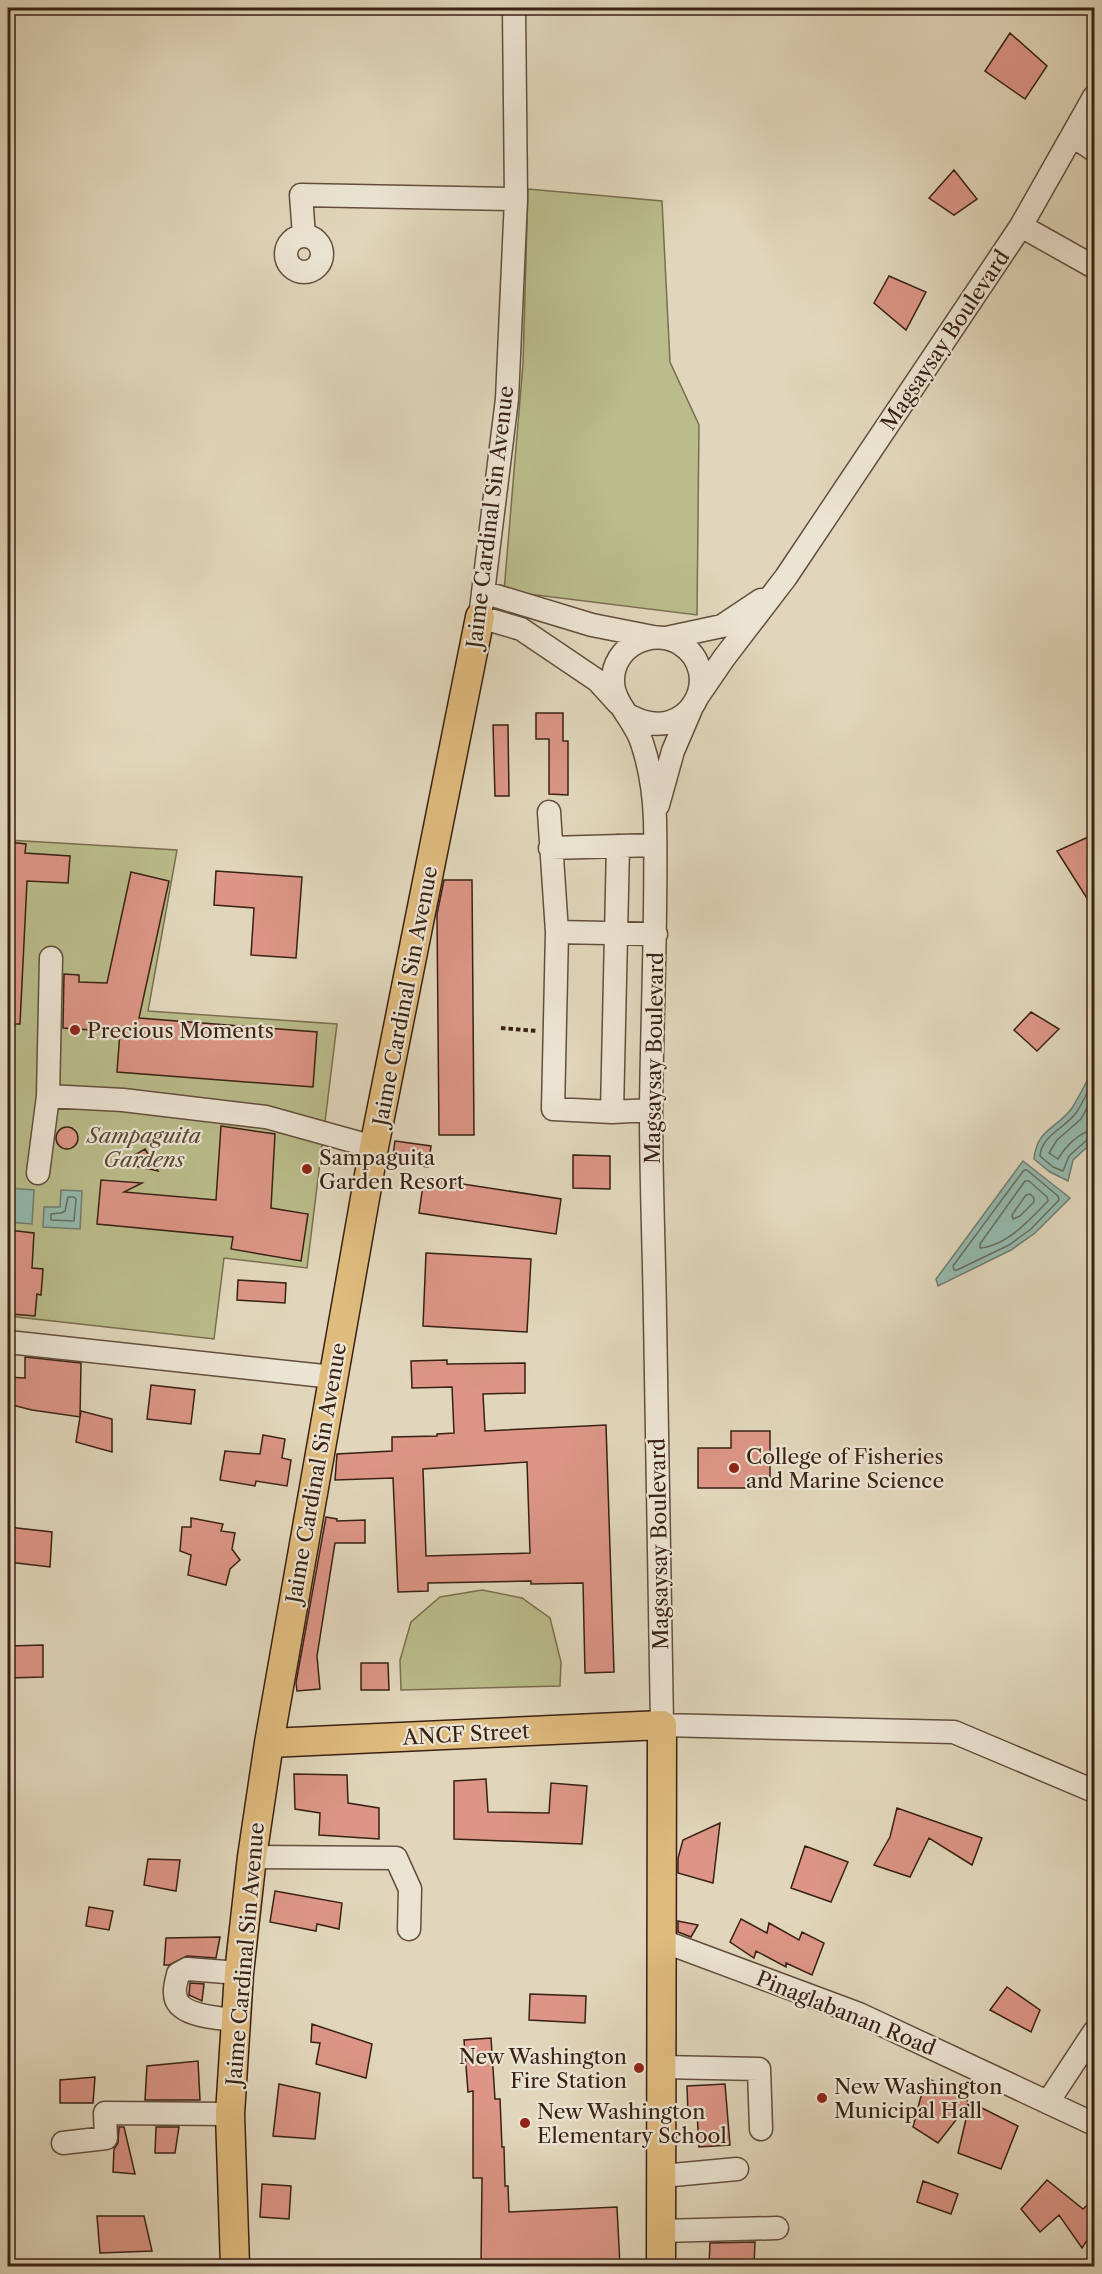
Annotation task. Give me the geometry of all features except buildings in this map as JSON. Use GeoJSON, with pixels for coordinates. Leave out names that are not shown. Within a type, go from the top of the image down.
{"type":"FeatureCollection","features":[{"type":"Feature","properties":{"kind":"main road","name":"Jaime Cardinal Sin Avenue"},"geometry":{"type":"LineString","coordinates":[[235,2266],[231,2115],[239,1972],[252,1857],[269,1743],[374,1147],[482,604]]}},
{"type":"Feature","properties":{"kind":"main road","name":"ANCF Street"},"geometry":{"type":"LineString","coordinates":[[269,1743],[663,1725]]}},
{"type":"Feature","properties":{"kind":"main road","name":"Magsaysay Boulevard"},"geometry":{"type":"LineString","coordinates":[[661,2266],[660,1940],[663,1725]]}},
{"type":"Feature","properties":{"kind":"street","name":"Jaime Cardinal Sin Avenue"},"geometry":{"type":"LineString","coordinates":[[482,604],[507,399],[516,199],[514,8]]}},
{"type":"Feature","properties":{"kind":"street","name":"Magsaysay Boulevard"},"geometry":{"type":"LineString","coordinates":[[655,821],[673,751],[694,703],[724,658],[786,577],[1022,226],[1095,97]]}},
{"type":"Feature","properties":{"kind":"street"},"geometry":{"type":"LineString","coordinates":[[1073,136],[1095,150]]}},
{"type":"Feature","properties":{"kind":"street"},"geometry":{"type":"LineString","coordinates":[[304,236],[301,195],[516,199]]}},
{"type":"Feature","properties":{"kind":"street"},"geometry":{"type":"LineString","coordinates":[[1022,226],[1095,267]]}},
{"type":"Feature","properties":{"kind":"street","name":"Magsaysay Boulevard"},"geometry":{"type":"LineString","coordinates":[[482,604],[659,638],[722,626],[763,599],[786,577]]}},
{"type":"Feature","properties":{"kind":"street","name":"Magsaysay Boulevard"},"geometry":{"type":"LineString","coordinates":[[482,604],[598,681],[626,711],[642,742],[650,773],[655,821],[656,934],[651,1110],[663,1725]]}},
{"type":"Feature","properties":{"kind":"street"},"geometry":{"type":"LineString","coordinates":[[659,638],[678,642],[695,660],[700,672],[700,685],[694,703],[681,718],[662,724],[642,722],[626,711],[614,692],[613,677],[617,662],[626,650],[638,641],[659,638]]}},
{"type":"Feature","properties":{"kind":"street"},"geometry":{"type":"LineString","coordinates":[[549,812],[556,932],[553,1109],[612,1112],[651,1110]]}},
{"type":"Feature","properties":{"kind":"street"},"geometry":{"type":"LineString","coordinates":[[550,848],[655,845]]}},
{"type":"Feature","properties":{"kind":"street"},"geometry":{"type":"LineString","coordinates":[[612,1112],[618,846]]}},
{"type":"Feature","properties":{"kind":"street"},"geometry":{"type":"LineString","coordinates":[[556,932],[656,934]]}},
{"type":"Feature","properties":{"kind":"street"},"geometry":{"type":"LineString","coordinates":[[38,1173],[48,1096],[51,958]]}},
{"type":"Feature","properties":{"kind":"street"},"geometry":{"type":"LineString","coordinates":[[48,1096],[123,1100],[266,1117],[374,1147]]}},
{"type":"Feature","properties":{"kind":"street"},"geometry":{"type":"LineString","coordinates":[[8,1342],[333,1377]]}},
{"type":"Feature","properties":{"kind":"street"},"geometry":{"type":"LineString","coordinates":[[663,1725],[954,1732],[1095,1791]]}},
{"type":"Feature","properties":{"kind":"street"},"geometry":{"type":"LineString","coordinates":[[252,1857],[396,1858],[410,1889],[409,1929]]}},
{"type":"Feature","properties":{"kind":"street","name":"Pinaglabanan Road"},"geometry":{"type":"LineString","coordinates":[[660,1940],[859,2014],[1095,2124]]}},
{"type":"Feature","properties":{"kind":"street"},"geometry":{"type":"LineString","coordinates":[[236,2020],[192,2014],[177,2003],[175,1993],[178,1974],[187,1969],[239,1972]]}},
{"type":"Feature","properties":{"kind":"street"},"geometry":{"type":"LineString","coordinates":[[1048,2102],[1095,2032]]}},
{"type":"Feature","properties":{"kind":"street"},"geometry":{"type":"LineString","coordinates":[[661,2067],[759,2069],[761,2128]]}},
{"type":"Feature","properties":{"kind":"street"},"geometry":{"type":"LineString","coordinates":[[63,2143],[106,2138],[105,2113],[231,2115]]}},
{"type":"Feature","properties":{"kind":"street"},"geometry":{"type":"LineString","coordinates":[[662,2176],[737,2169]]}},
{"type":"Feature","properties":{"kind":"street"},"geometry":{"type":"LineString","coordinates":[[661,2231],[777,2228]]}},
{"type":"Feature","properties":{"kind":"path"},"geometry":{"type":"LineString","coordinates":[[501,1028],[556,1033]]}},
{"type":"Feature","properties":{"kind":"green space"},"geometry":{"type":"Polygon","coordinates":[[[528,189],[662,201],[670,362],[699,425],[697,615],[504,591],[523,364],[528,189]]]}},
{"type":"Feature","properties":{"kind":"green space","name":"Sampaguita Gardens"},"geometry":{"type":"Polygon","coordinates":[[[8,840],[177,850],[148,1011],[337,1024],[307,1268],[224,1258],[214,1339],[8,1316],[8,840]]]}},
{"type":"Feature","properties":{"kind":"green space"},"geometry":{"type":"Polygon","coordinates":[[[482,1590],[522,1598],[550,1618],[561,1662],[560,1686],[401,1690],[400,1660],[411,1622],[440,1597],[482,1590]]]}},
{"type":"Feature","properties":{"kind":"water"},"geometry":{"type":"Polygon","coordinates":[[[1094,1067],[1094,1141],[1073,1160],[1068,1181],[1050,1172],[1034,1159],[1036,1149],[1043,1135],[1072,1108],[1094,1067]]]}},
{"type":"Feature","properties":{"kind":"water"},"geometry":{"type":"Polygon","coordinates":[[[1023,1161],[1070,1198],[1035,1233],[1011,1250],[938,1286],[936,1279],[1023,1161]]]}},
{"type":"Feature","properties":{"kind":"water"},"geometry":{"type":"Polygon","coordinates":[[[8,1188],[34,1190],[32,1224],[8,1222],[8,1188]]]}},
{"type":"Feature","properties":{"kind":"water"},"geometry":{"type":"Polygon","coordinates":[[[61,1190],[82,1191],[80,1229],[43,1227],[44,1207],[60,1207],[61,1190]]]}},
{"type":"Feature","properties":{"kind":"place","name":"Precious Moments"},"geometry":{"type":"Point","coordinates":[75,1030]}},
{"type":"Feature","properties":{"kind":"place","name":"Sampaguita Garden Resort"},"geometry":{"type":"Point","coordinates":[307,1169]}},
{"type":"Feature","properties":{"kind":"place","name":"College of Fisheries and Marine Science"},"geometry":{"type":"Point","coordinates":[734,1468]}},
{"type":"Feature","properties":{"kind":"place","name":"New Washington Fire Station"},"geometry":{"type":"Point","coordinates":[639,2068]}},
{"type":"Feature","properties":{"kind":"place","name":"New Washington Municipal Hall"},"geometry":{"type":"Point","coordinates":[822,2098]}},
{"type":"Feature","properties":{"kind":"place","name":"New Washington Elementary School"},"geometry":{"type":"Point","coordinates":[525,2123]}}]}
